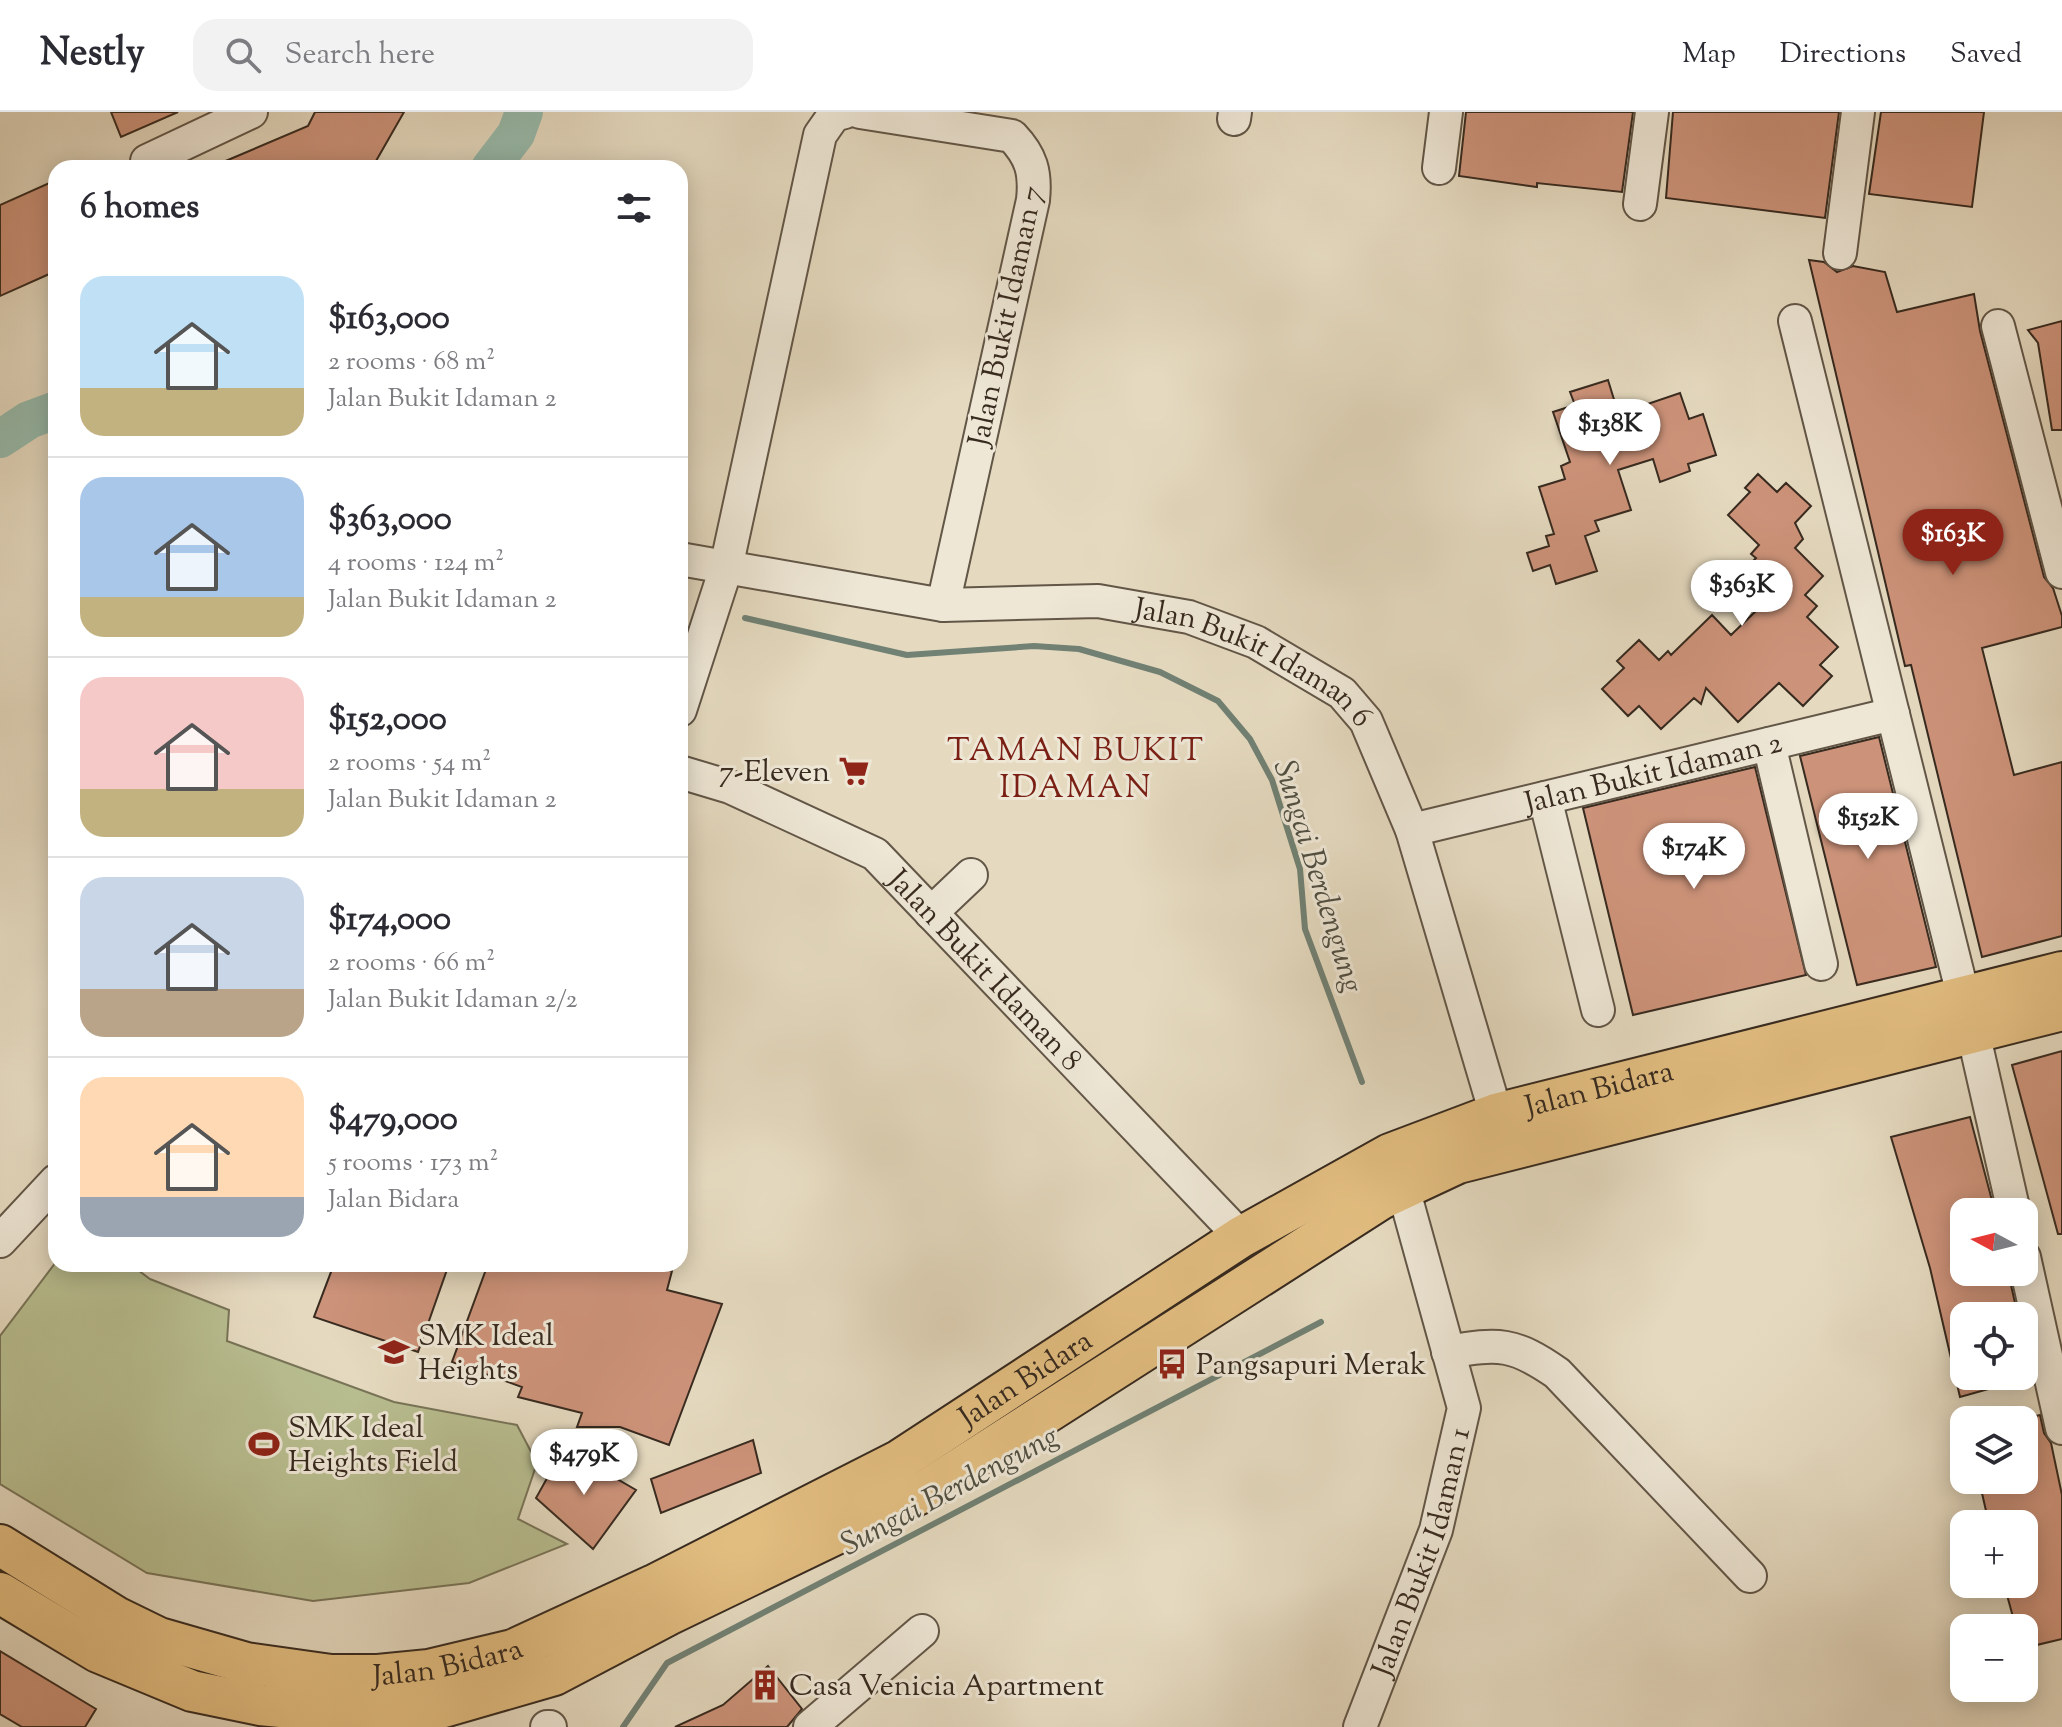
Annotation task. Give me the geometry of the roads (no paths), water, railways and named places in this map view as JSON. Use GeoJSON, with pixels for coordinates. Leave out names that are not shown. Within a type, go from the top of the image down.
{"type":"FeatureCollection","features":[{"type":"Feature","properties":{"kind":"main road","name":"Jalan Bidara"},"geometry":{"type":"LineString","coordinates":[[0,1593],[98,1652],[192,1691],[341,1720],[440,1708],[554,1675],[668,1615],[923,1492],[1403,1188],[1459,1163],[1968,1013],[2062,972]]}},
{"type":"Feature","properties":{"kind":"main road","name":"Jalan Bidara"},"geometry":{"type":"LineString","coordinates":[[0,1545],[116,1617],[159,1638],[246,1663],[331,1675],[378,1675],[429,1670],[478,1659],[540,1640],[900,1460],[1241,1237],[1390,1154],[1496,1114],[1968,1013],[2062,1010]]}},
{"type":"Feature","properties":{"kind":"street"},"geometry":{"type":"LineString","coordinates":[[149,160],[251,112]]}},
{"type":"Feature","properties":{"kind":"street"},"geometry":{"type":"LineString","coordinates":[[688,685],[726,568],[820,135],[834,115],[845,112]]}},
{"type":"Feature","properties":{"kind":"street","name":"Jalan Bukit Idaman 7"},"geometry":{"type":"LineString","coordinates":[[860,112],[1012,136],[1030,159],[1034,172],[1033,200],[943,605]]}},
{"type":"Feature","properties":{"kind":"street"},"geometry":{"type":"LineString","coordinates":[[1439,168],[1446,112]]}},
{"type":"Feature","properties":{"kind":"street"},"geometry":{"type":"LineString","coordinates":[[1640,204],[1652,112]]}},
{"type":"Feature","properties":{"kind":"street"},"geometry":{"type":"LineString","coordinates":[[1840,253],[1858,112]]}},
{"type":"Feature","properties":{"kind":"street"},"geometry":{"type":"LineString","coordinates":[[1795,321],[1968,1013],[2011,1198]]}},
{"type":"Feature","properties":{"kind":"street"},"geometry":{"type":"LineString","coordinates":[[1998,326],[2062,572]]}},
{"type":"Feature","properties":{"kind":"street","name":"Jalan Bukit Idaman 6"},"geometry":{"type":"LineString","coordinates":[[688,561],[943,605],[1098,601],[1189,617],[1256,642],[1342,693],[1366,721],[1412,830],[1496,1114]]}},
{"type":"Feature","properties":{"kind":"street","name":"Jalan Bukit Idaman 2"},"geometry":{"type":"LineString","coordinates":[[1412,830],[1893,714]]}},
{"type":"Feature","properties":{"kind":"street"},"geometry":{"type":"LineString","coordinates":[[1769,744],[1821,964]]}},
{"type":"Feature","properties":{"kind":"street","name":"Jalan Bukit Idaman 8"},"geometry":{"type":"LineString","coordinates":[[688,774],[730,787],[875,854],[1241,1237]]}},
{"type":"Feature","properties":{"kind":"street"},"geometry":{"type":"LineString","coordinates":[[1545,798],[1598,1010]]}},
{"type":"Feature","properties":{"kind":"street"},"geometry":{"type":"LineString","coordinates":[[931,913],[971,875]]}},
{"type":"Feature","properties":{"kind":"street","name":"Jalan Bukit Idaman 1"},"geometry":{"type":"LineString","coordinates":[[1360,1727],[1436,1530],[1464,1408],[1403,1188]]}},
{"type":"Feature","properties":{"kind":"street"},"geometry":{"type":"LineString","coordinates":[[0,1241],[48,1190]]}},
{"type":"Feature","properties":{"kind":"street"},"geometry":{"type":"LineString","coordinates":[[2030,1286],[2062,1428]]}},
{"type":"Feature","properties":{"kind":"street"},"geometry":{"type":"LineString","coordinates":[[1448,1352],[1496,1343],[1526,1351],[1557,1373],[1750,1576]]}},
{"type":"Feature","properties":{"kind":"street"},"geometry":{"type":"LineString","coordinates":[[810,1727],[922,1631]]}},
{"type":"Feature","properties":{"kind":"waterway"},"geometry":{"type":"LineString","coordinates":[[496,160],[516,134],[524,112]]}},
{"type":"Feature","properties":{"kind":"waterway"},"geometry":{"type":"LineString","coordinates":[[0,439],[29,420],[48,413]]}},
{"type":"Feature","properties":{"kind":"waterway","name":"Sungai Berdengung"},"geometry":{"type":"LineString","coordinates":[[745,618],[907,655],[1034,646],[1079,649],[1160,672],[1218,701],[1250,739],[1272,780],[1300,869],[1305,929],[1362,1082]]}},
{"type":"Feature","properties":{"kind":"waterway","name":"Sungai Berdengung"},"geometry":{"type":"LineString","coordinates":[[623,1727],[667,1663],[1321,1322]]}},
{"type":"Feature","properties":{"kind":"place","name":"7-Eleven"},"geometry":{"type":"Point","coordinates":[854,771]}},
{"type":"Feature","properties":{"kind":"place","name":"SMK Ideal Heights"},"geometry":{"type":"Point","coordinates":[394,1352]}},
{"type":"Feature","properties":{"kind":"place","name":"Pangsapuri Merak"},"geometry":{"type":"Point","coordinates":[1172,1364]}},
{"type":"Feature","properties":{"kind":"place","name":"SMK Ideal Heights Field"},"geometry":{"type":"Point","coordinates":[264,1444]}},
{"type":"Feature","properties":{"kind":"place","name":"Casa Venicia Apartment"},"geometry":{"type":"Point","coordinates":[765,1685]}},
{"type":"Feature","properties":{"kind":"district","name":"TAMAN BUKIT IDAMAN"},"geometry":{"type":"Point","coordinates":[1076,768]}}]}
